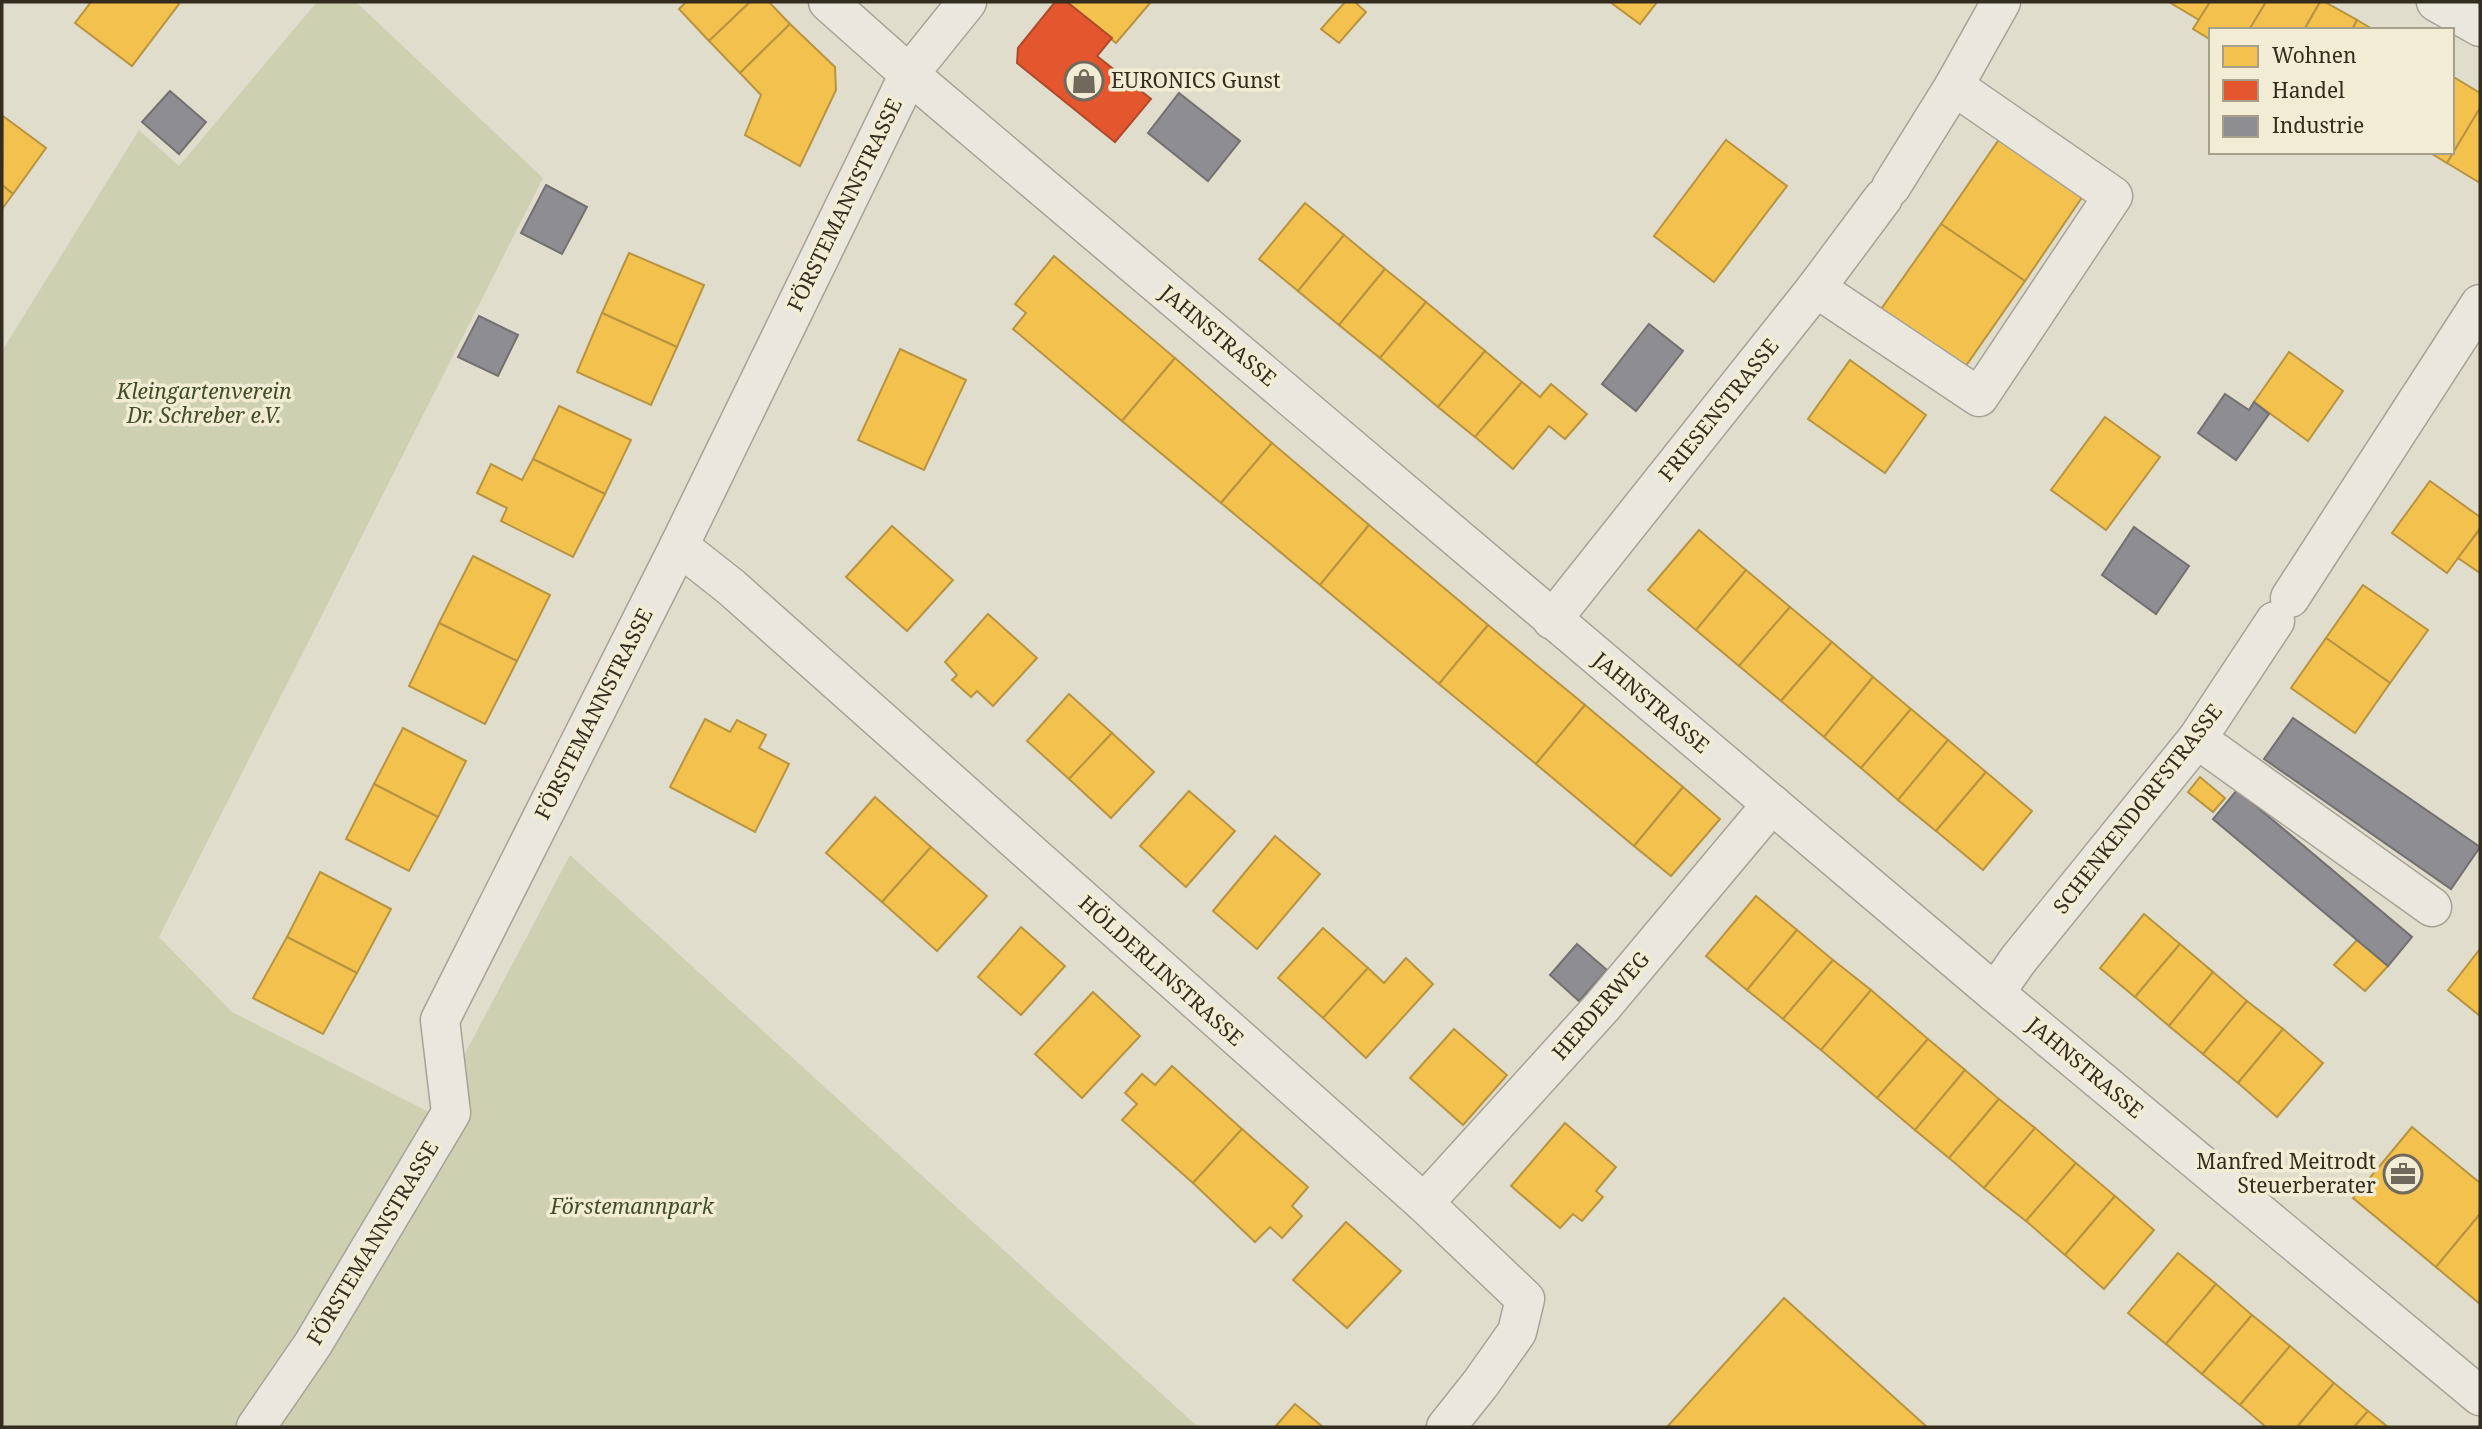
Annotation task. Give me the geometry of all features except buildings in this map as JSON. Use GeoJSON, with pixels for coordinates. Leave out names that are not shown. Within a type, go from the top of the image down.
{"type":"FeatureCollection","features":[{"type":"Feature","properties":{"kind":"street","name":"JAHNSTRASSE"},"geometry":{"type":"LineString","coordinates":[[828,2],[909,74],[1552,620],[2480,1396]]}},
{"type":"Feature","properties":{"kind":"street","name":"FÖRSTEMANNSTRASSE"},"geometry":{"type":"LineString","coordinates":[[256,1427],[313,1344],[451,1113],[440,1020],[680,546],[909,74],[967,2]]}},
{"type":"Feature","properties":{"kind":"street","name":"FRIESENSTRASSE"},"geometry":{"type":"LineString","coordinates":[[1552,620],[1816,288],[1887,192],[1954,86],[2001,2]]}},
{"type":"Feature","properties":{"kind":"street"},"geometry":{"type":"LineString","coordinates":[[2435,2],[2480,27]]}},
{"type":"Feature","properties":{"kind":"street"},"geometry":{"type":"LineString","coordinates":[[1816,288],[1979,397],[2113,196],[1954,86]]}},
{"type":"Feature","properties":{"kind":"street","name":"SCHENKENDORFSTRASSE"},"geometry":{"type":"LineString","coordinates":[[1995,993],[2018,960],[2197,739],[2480,304]]}},
{"type":"Feature","properties":{"kind":"street","name":"HÖLDERLINSTRASSE"},"geometry":{"type":"LineString","coordinates":[[680,546],[731,587],[1424,1203],[1525,1299],[1517,1332],[1446,1427]]}},
{"type":"Feature","properties":{"kind":"street"},"geometry":{"type":"LineString","coordinates":[[2197,739],[2432,907]]}},
{"type":"Feature","properties":{"kind":"street","name":"HERDERWEG"},"geometry":{"type":"LineString","coordinates":[[1424,1203],[1602,1007],[1772,804]]}},
{"type":"Feature","properties":{"kind":"green space","name":"Kleingartenverein Dr. Schreber e.V."},"geometry":{"type":"Polygon","coordinates":[[[317,2],[356,2],[543,178],[159,937],[232,1012],[433,1114],[570,855],[1198,1427],[2,1427],[2,351],[139,130],[179,166],[317,2]]]}},
{"type":"Feature","properties":{"kind":"place","name":"EURONICS Gunst"},"geometry":{"type":"Point","coordinates":[1084,81]}},
{"type":"Feature","properties":{"kind":"place","name":"Manfred Meitrodt Steuerberater"},"geometry":{"type":"Point","coordinates":[2403,1174]}},
{"type":"Feature","properties":{"kind":"park label","name":"Förstemannpark"},"geometry":{"type":"Point","coordinates":[632,1207]}}]}
